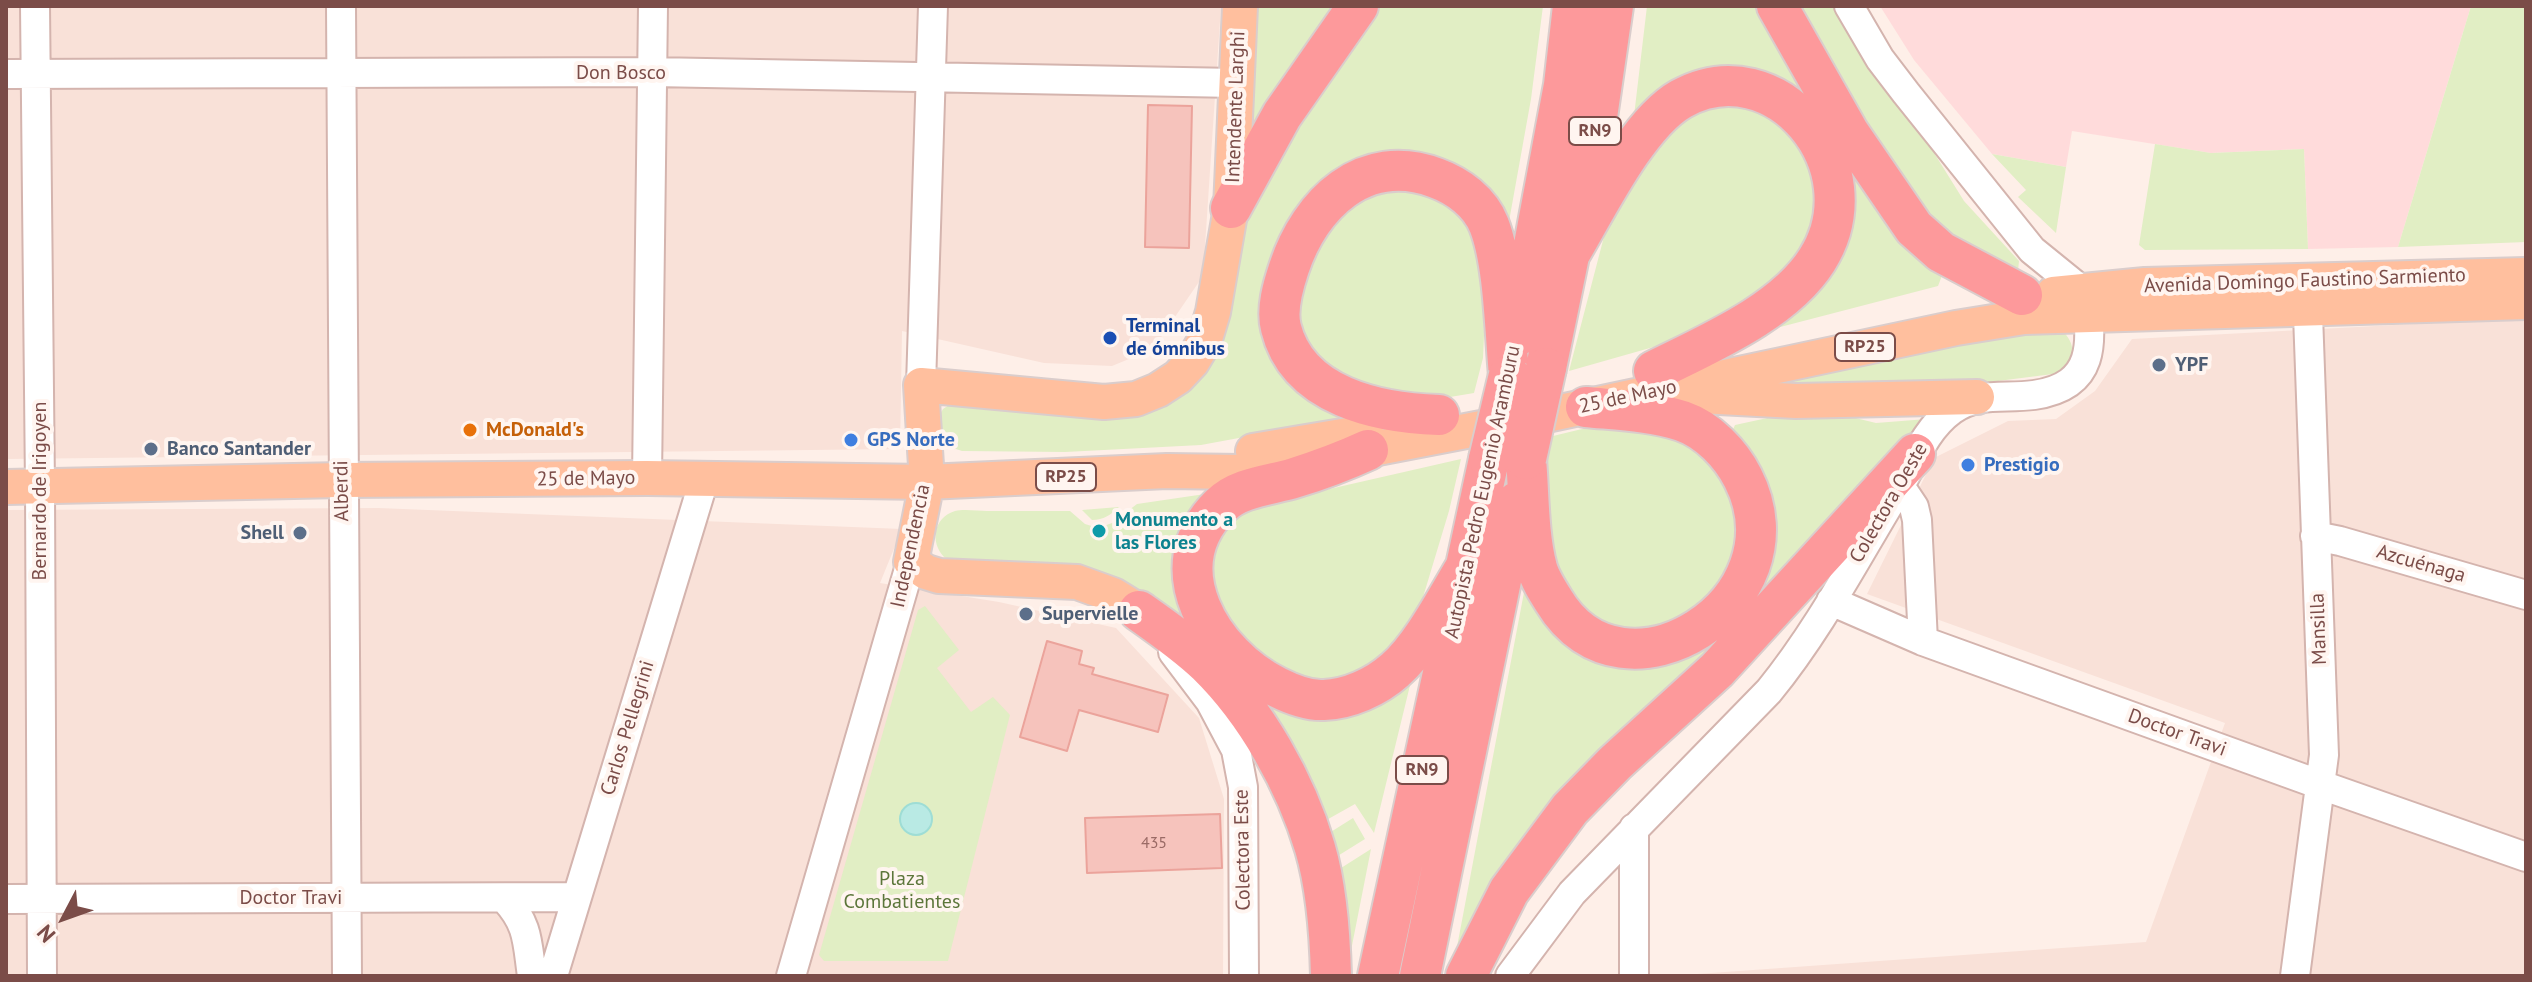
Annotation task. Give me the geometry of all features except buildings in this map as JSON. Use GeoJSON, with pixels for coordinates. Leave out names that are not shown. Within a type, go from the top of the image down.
{"type":"FeatureCollection","features":[{"type":"Feature","properties":{"kind":"highway"},"geometry":{"type":"LineString","coordinates":[[1231,208],[1282,115],[1358,6]]}},
{"type":"Feature","properties":{"kind":"highway","name":"Autopista Pedro Eugenio Aramburu"},"geometry":{"type":"LineString","coordinates":[[1420,976],[1508,459],[1527,372],[1573,6]]}},
{"type":"Feature","properties":{"kind":"highway","name":"Autopista Pedro Eugenio Aramburu"},"geometry":{"type":"LineString","coordinates":[[1527,372],[1569,255],[1596,124],[1613,6]]}},
{"type":"Feature","properties":{"kind":"highway"},"geometry":{"type":"LineString","coordinates":[[1777,6],[1849,133],[1914,228],[1941,252],[2022,295]]}},
{"type":"Feature","properties":{"kind":"highway"},"geometry":{"type":"LineString","coordinates":[[1569,255],[1632,149],[1650,124],[1682,98],[1723,87],[1750,89],[1795,112],[1816,135],[1827,156],[1835,184],[1836,209],[1819,258],[1794,287],[1763,312],[1648,382]]}},
{"type":"Feature","properties":{"kind":"highway"},"geometry":{"type":"LineString","coordinates":[[1439,415],[1389,411],[1361,404],[1330,390],[1306,373],[1289,350],[1280,326],[1285,279],[1308,226],[1328,200],[1351,183],[1375,173],[1402,171],[1429,175],[1451,183],[1475,203],[1488,223],[1527,372]]}},
{"type":"Feature","properties":{"kind":"highway"},"geometry":{"type":"LineString","coordinates":[[1508,459],[1537,568],[1562,615],[1580,632],[1606,644],[1628,649],[1654,647],[1681,639],[1705,624],[1726,605],[1744,581],[1753,561],[1757,538],[1756,516],[1750,493],[1738,468],[1720,446],[1683,421],[1586,407]]}},
{"type":"Feature","properties":{"kind":"highway"},"geometry":{"type":"LineString","coordinates":[[1368,450],[1334,465],[1239,494],[1220,506],[1200,533],[1192,567],[1194,589],[1201,610],[1230,653],[1250,672],[1294,695],[1322,701],[1371,687],[1396,669],[1415,646],[1467,565]]}},
{"type":"Feature","properties":{"kind":"highway","name":"Autopista Pedro Eugenio Aramburu"},"geometry":{"type":"LineString","coordinates":[[1378,976],[1467,565],[1508,459]]}},
{"type":"Feature","properties":{"kind":"highway"},"geometry":{"type":"LineString","coordinates":[[1466,976],[1509,891],[1570,809],[1615,763],[1717,670],[1908,470]]}},
{"type":"Feature","properties":{"kind":"highway"},"geometry":{"type":"LineString","coordinates":[[1139,611],[1182,641],[1209,666],[1242,704],[1284,773],[1317,858],[1326,908],[1331,976]]}},
{"type":"Feature","properties":{"kind":"main road","name":"Intendente Larghi"},"geometry":{"type":"LineString","coordinates":[[1231,208],[1240,6]]}},
{"type":"Feature","properties":{"kind":"main road"},"geometry":{"type":"LineString","coordinates":[[921,385],[1104,402],[1136,399],[1158,390],[1178,377],[1204,342],[1213,312],[1231,208]]}},
{"type":"Feature","properties":{"kind":"main road","name":"Avenida Domingo Faustino Sarmiento"},"geometry":{"type":"LineString","coordinates":[[2087,304],[2307,295],[2526,275]]}},
{"type":"Feature","properties":{"kind":"main road","name":"25 de Mayo"},"geometry":{"type":"LineString","coordinates":[[6,487],[647,478],[927,482],[1167,471],[1242,472],[1586,407],[1648,382],[1796,338],[2022,295],[2087,304]]}},
{"type":"Feature","properties":{"kind":"main road","name":"Avenida Domingo Faustino Sarmiento"},"geometry":{"type":"LineString","coordinates":[[2307,295],[2526,302]]}},
{"type":"Feature","properties":{"kind":"main road","name":"25 de Mayo"},"geometry":{"type":"LineString","coordinates":[[1167,471],[1236,454],[1371,431],[1439,415],[1648,382],[2087,304]]}},
{"type":"Feature","properties":{"kind":"main road"},"geometry":{"type":"LineString","coordinates":[[1648,382],[1796,401],[1977,397]]}},
{"type":"Feature","properties":{"kind":"main road","name":"Independencia"},"geometry":{"type":"LineString","coordinates":[[911,562],[927,482],[921,385]]}},
{"type":"Feature","properties":{"kind":"main road","name":"Colectora Este"},"geometry":{"type":"LineString","coordinates":[[911,562],[939,576],[1077,582],[1113,595],[1139,611]]}},
{"type":"Feature","properties":{"kind":"street","name":"Bernardo de Irigoyen"},"geometry":{"type":"LineString","coordinates":[[35,6],[42,976]]}},
{"type":"Feature","properties":{"kind":"street","name":"Alberdi"},"geometry":{"type":"LineString","coordinates":[[341,6],[347,976]]}},
{"type":"Feature","properties":{"kind":"street"},"geometry":{"type":"LineString","coordinates":[[647,478],[653,6]]}},
{"type":"Feature","properties":{"kind":"street","name":"Independencia"},"geometry":{"type":"LineString","coordinates":[[921,385],[933,6]]}},
{"type":"Feature","properties":{"kind":"street"},"geometry":{"type":"LineString","coordinates":[[1849,6],[1897,82],[2032,250],[2087,304],[2088,359],[2075,380],[2061,388],[2035,395],[1977,397]]}},
{"type":"Feature","properties":{"kind":"street","name":"Don Bosco"},"geometry":{"type":"LineString","coordinates":[[6,74],[653,72],[1236,83]]}},
{"type":"Feature","properties":{"kind":"street","name":"Mansilla"},"geometry":{"type":"LineString","coordinates":[[2295,976],[2324,755],[2307,295]]}},
{"type":"Feature","properties":{"kind":"street","name":"Colectora Oeste"},"geometry":{"type":"LineString","coordinates":[[1510,976],[1572,893],[1769,691],[1798,656],[1908,470],[1951,411],[1977,397]]}},
{"type":"Feature","properties":{"kind":"street"},"geometry":{"type":"LineString","coordinates":[[1908,470],[1917,520],[1923,641]]}},
{"type":"Feature","properties":{"kind":"street","name":"Carlos Pellegrini"},"geometry":{"type":"LineString","coordinates":[[553,976],[704,480]]}},
{"type":"Feature","properties":{"kind":"street","name":"Azcuénaga"},"geometry":{"type":"LineString","coordinates":[[2315,536],[2526,595]]}},
{"type":"Feature","properties":{"kind":"street","name":"Independencia"},"geometry":{"type":"LineString","coordinates":[[791,976],[911,562]]}},
{"type":"Feature","properties":{"kind":"street","name":"Doctor Travi"},"geometry":{"type":"LineString","coordinates":[[1831,601],[1923,641],[2526,857]]}},
{"type":"Feature","properties":{"kind":"street","name":"Colectora Este"},"geometry":{"type":"LineString","coordinates":[[1139,611],[1210,701],[1236,750],[1243,787],[1244,976]]}},
{"type":"Feature","properties":{"kind":"street"},"geometry":{"type":"LineString","coordinates":[[1634,828],[1634,976]]}},
{"type":"Feature","properties":{"kind":"street","name":"Doctor Travi"},"geometry":{"type":"LineString","coordinates":[[6,899],[576,897]]}},
{"type":"Feature","properties":{"kind":"street"},"geometry":{"type":"LineString","coordinates":[[505,899],[521,916],[532,976]]}},
{"type":"Feature","properties":{"kind":"shaded area"},"geometry":{"type":"Polygon","coordinates":[[[6,6],[1221,6],[1203,276],[1153,349],[1112,366],[1044,363],[902,331],[900,449],[6,459],[6,6]]]}},
{"type":"Feature","properties":{"kind":"shaded area"},"geometry":{"type":"Polygon","coordinates":[[[1880,6],[2471,6],[2398,247],[2308,249],[2304,149],[2211,153],[2072,131],[2066,167],[1992,154],[1914,60],[1880,6]]]}},
{"type":"Feature","properties":{"kind":"shaded area"},"geometry":{"type":"Polygon","coordinates":[[[2526,318],[2526,976],[1669,976],[2146,942],[2225,723],[1867,594],[1934,458],[2008,421],[2056,419],[2095,391],[2132,339],[2526,318]]]}},
{"type":"Feature","properties":{"kind":"shaded area"},"geometry":{"type":"Polygon","coordinates":[[[378,508],[902,529],[880,583],[999,602],[1116,628],[1199,718],[1224,799],[1223,976],[6,976],[6,510],[378,508]]]}},
{"type":"Feature","properties":{"kind":"green space"},"geometry":{"type":"Polygon","coordinates":[[[1252,6],[1346,6],[1246,154],[1252,6]]]}},
{"type":"Feature","properties":{"kind":"green space"},"geometry":{"type":"Polygon","coordinates":[[[1370,6],[1543,6],[1531,99],[1508,227],[1368,167],[1267,294],[1340,412],[1340,417],[1201,445],[1065,452],[962,451],[950,447],[939,436],[938,418],[943,409],[952,403],[1170,399],[1242,212],[1370,6]]]}},
{"type":"Feature","properties":{"kind":"green space"},"geometry":{"type":"Polygon","coordinates":[[[1647,6],[1760,6],[1943,273],[1938,286],[1761,332],[1839,218],[1787,99],[1634,116],[1647,6]]]}},
{"type":"Feature","properties":{"kind":"green space"},"geometry":{"type":"Polygon","coordinates":[[[1785,6],[1834,6],[1880,83],[1926,140],[1964,201],[2019,261],[2018,271],[1941,247],[1785,6]]]}},
{"type":"Feature","properties":{"kind":"green space"},"geometry":{"type":"Polygon","coordinates":[[[2471,6],[2526,6],[2526,242],[2398,247],[2471,6]]]}},
{"type":"Feature","properties":{"kind":"green space"},"geometry":{"type":"Polygon","coordinates":[[[1753,102],[1800,135],[1826,207],[1790,280],[1664,344],[1569,371],[1607,225],[1630,174],[1683,108],[1753,102]]]}},
{"type":"Feature","properties":{"kind":"green space"},"geometry":{"type":"Polygon","coordinates":[[[2155,144],[2211,153],[2304,149],[2308,249],[2145,250],[2139,245],[2155,144]]]}},
{"type":"Feature","properties":{"kind":"green space"},"geometry":{"type":"Polygon","coordinates":[[[1992,154],[2066,167],[2056,233],[2018,197],[2026,190],[1992,154]]]}},
{"type":"Feature","properties":{"kind":"green space"},"geometry":{"type":"Polygon","coordinates":[[[1385,179],[1452,198],[1482,248],[1483,358],[1474,393],[1414,403],[1315,372],[1287,299],[1304,247],[1385,179]]]}},
{"type":"Feature","properties":{"kind":"green space"},"geometry":{"type":"Polygon","coordinates":[[[2013,329],[2061,329],[2070,341],[2072,351],[2061,373],[1974,384],[1801,385],[1771,382],[2013,329]]]}},
{"type":"Feature","properties":{"kind":"green space"},"geometry":{"type":"Polygon","coordinates":[[[1839,414],[1876,423],[1927,419],[1453,968],[1525,587],[1620,662],[1758,573],[1727,443],[1735,425],[1772,417],[1839,414]]]}},
{"type":"Feature","properties":{"kind":"green space"},"geometry":{"type":"Polygon","coordinates":[[[1608,427],[1669,437],[1716,455],[1748,532],[1691,626],[1586,629],[1543,538],[1542,482],[1553,436],[1608,427]]]}},
{"type":"Feature","properties":{"kind":"green space"},"geometry":{"type":"Polygon","coordinates":[[[1461,459],[1449,511],[1414,627],[1384,662],[1318,691],[1239,652],[1202,555],[1233,511],[1461,459]]]}},
{"type":"Feature","properties":{"kind":"green space"},"geometry":{"type":"Polygon","coordinates":[[[1205,494],[1177,559],[1268,701],[1414,669],[1374,833],[1355,804],[1314,827],[1184,634],[944,557],[937,544],[938,525],[955,511],[1070,511],[1085,524],[1098,528],[1112,523],[1137,504],[1205,494]]]}},
{"type":"Feature","properties":{"kind":"green space"},"geometry":{"type":"Polygon","coordinates":[[[1119,507],[1096,520],[1082,510],[1119,507]]]}},
{"type":"Feature","properties":{"kind":"green space","name":"Plaza Combatientes"},"geometry":{"type":"Polygon","coordinates":[[[925,606],[959,650],[937,668],[971,712],[993,697],[1010,715],[948,961],[824,961],[819,955],[918,610],[925,606]]]}},
{"type":"Feature","properties":{"kind":"green space"},"geometry":{"type":"Polygon","coordinates":[[[1353,818],[1365,839],[1328,862],[1318,840],[1353,818]]]}},
{"type":"Feature","properties":{"kind":"green space"},"geometry":{"type":"Polygon","coordinates":[[[1371,849],[1346,976],[1330,875],[1371,849]]]}},
{"type":"Feature","properties":{"kind":"water"},"geometry":{"type":"Polygon","coordinates":[[[916,803],[928,807],[932,819],[928,831],[916,835],[904,831],[900,819],[904,807],[916,803]]]}},
{"type":"Feature","properties":{"kind":"place","name":"Terminal de ómnibus"},"geometry":{"type":"Point","coordinates":[1110,338]}},
{"type":"Feature","properties":{"kind":"place","name":"YPF"},"geometry":{"type":"Point","coordinates":[2159,365]}},
{"type":"Feature","properties":{"kind":"place","name":"McDonald's"},"geometry":{"type":"Point","coordinates":[470,430]}},
{"type":"Feature","properties":{"kind":"place","name":"GPS Norte"},"geometry":{"type":"Point","coordinates":[851,440]}},
{"type":"Feature","properties":{"kind":"place","name":"Banco Santander"},"geometry":{"type":"Point","coordinates":[151,449]}},
{"type":"Feature","properties":{"kind":"place","name":"Prestigio"},"geometry":{"type":"Point","coordinates":[1968,465]}},
{"type":"Feature","properties":{"kind":"place","name":"Monumento a las Flores"},"geometry":{"type":"Point","coordinates":[1099,531]}},
{"type":"Feature","properties":{"kind":"place","name":"Shell"},"geometry":{"type":"Point","coordinates":[300,533]}},
{"type":"Feature","properties":{"kind":"place","name":"Supervielle"},"geometry":{"type":"Point","coordinates":[1026,614]}}]}
